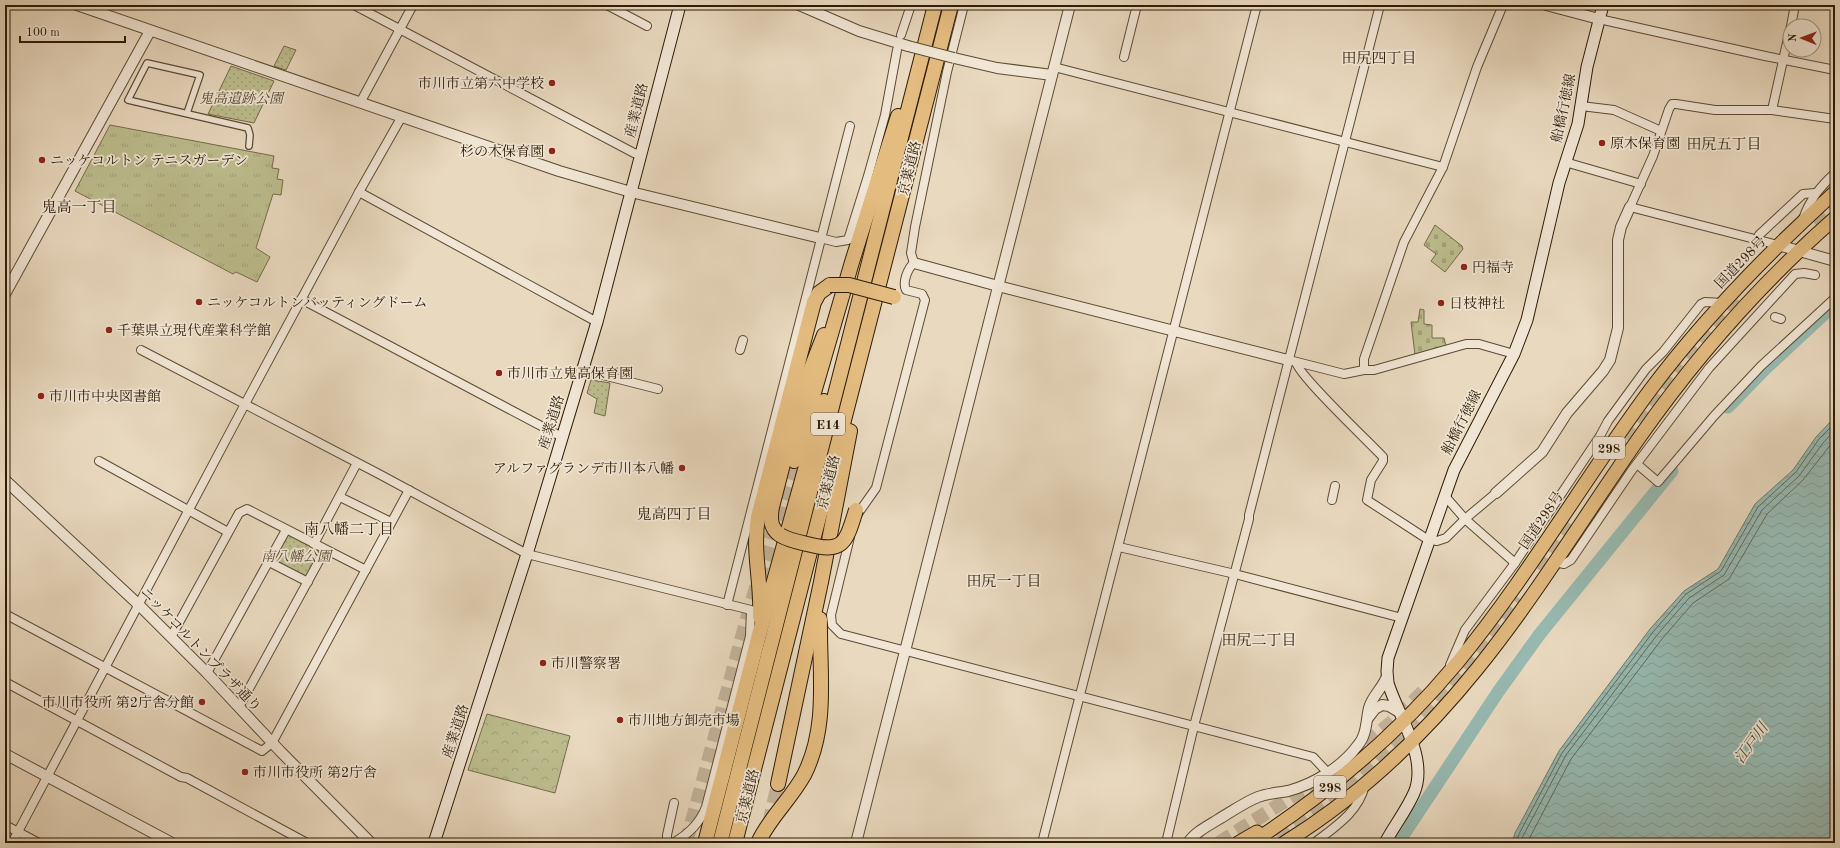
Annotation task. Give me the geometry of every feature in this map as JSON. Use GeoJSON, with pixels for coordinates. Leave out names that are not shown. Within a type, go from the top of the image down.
{"type":"FeatureCollection","features":[{"type":"Feature","properties":{"kind":"highway"},"geometry":{"type":"LineString","coordinates":[[794,461],[852,262],[934,5]]}},
{"type":"Feature","properties":{"kind":"highway","name":"京葉道路"},"geometry":{"type":"LineString","coordinates":[[720,843],[934,5]]}},
{"type":"Feature","properties":{"kind":"highway","name":"京葉道路"},"geometry":{"type":"LineString","coordinates":[[735,843],[951,5]]}},
{"type":"Feature","properties":{"kind":"highway","name":"国道298号"},"geometry":{"type":"LineString","coordinates":[[1251,843],[1322,793],[1366,757],[1401,717],[1440,683],[1509,595],[1652,388],[1722,303],[1778,245],[1835,192]]}},
{"type":"Feature","properties":{"kind":"highway","name":"298"},"geometry":{"type":"LineString","coordinates":[[1290,843],[1365,782],[1411,741],[1444,708],[1477,669],[1515,619],[1639,437],[1698,360],[1752,299],[1798,251],[1835,218]]}},
{"type":"Feature","properties":{"kind":"highway"},"geometry":{"type":"LineString","coordinates":[[852,262],[801,394],[771,511],[772,526],[780,535],[815,546],[830,548],[835,547],[848,536],[856,510]]}},
{"type":"Feature","properties":{"kind":"highway"},"geometry":{"type":"LineString","coordinates":[[705,843],[759,635],[821,413],[867,271]]}},
{"type":"Feature","properties":{"kind":"highway"},"geometry":{"type":"LineString","coordinates":[[759,635],[760,596],[755,547],[758,517],[814,302],[819,292],[830,285],[849,285],[894,297]]}},
{"type":"Feature","properties":{"kind":"highway"},"geometry":{"type":"LineString","coordinates":[[778,784],[822,582],[875,302]]}},
{"type":"Feature","properties":{"kind":"highway"},"geometry":{"type":"LineString","coordinates":[[758,843],[802,778],[810,762],[817,739],[821,706],[820,640],[822,582]]}},
{"type":"Feature","properties":{"kind":"highway","name":"298"},"geometry":{"type":"LineString","coordinates":[[1238,843],[1322,793]]}},
{"type":"Feature","properties":{"kind":"highway"},"geometry":{"type":"LineString","coordinates":[[697,843],[706,829],[717,801]]}},
{"type":"Feature","properties":{"kind":"highway","name":"298"},"geometry":{"type":"LineString","coordinates":[[1284,843],[1308,827]]}},
{"type":"Feature","properties":{"kind":"main road","name":"産業道路"},"geometry":{"type":"LineString","coordinates":[[434,843],[527,554],[583,370],[597,322],[680,5]]}},
{"type":"Feature","properties":{"kind":"main road","name":"船橋行徳線"},"geometry":{"type":"LineString","coordinates":[[1385,843],[1414,793],[1417,785],[1418,761],[1387,676],[1388,658],[1459,458],[1514,354],[1527,320],[1559,183],[1578,124],[1587,67],[1603,5]]}},
{"type":"Feature","properties":{"kind":"street"},"geometry":{"type":"LineString","coordinates":[[354,5],[634,153],[641,154]]}},
{"type":"Feature","properties":{"kind":"street"},"geometry":{"type":"LineString","coordinates":[[360,103],[413,5]]}},
{"type":"Feature","properties":{"kind":"street"},"geometry":{"type":"LineString","coordinates":[[607,5],[647,26]]}},
{"type":"Feature","properties":{"kind":"street"},"geometry":{"type":"LineString","coordinates":[[799,5],[859,31],[954,58],[996,68],[1053,70],[1443,167]]}},
{"type":"Feature","properties":{"kind":"street"},"geometry":{"type":"LineString","coordinates":[[901,35],[911,5]]}},
{"type":"Feature","properties":{"kind":"street"},"geometry":{"type":"LineString","coordinates":[[914,263],[912,253],[914,227],[947,72],[964,5]]}},
{"type":"Feature","properties":{"kind":"street"},"geometry":{"type":"LineString","coordinates":[[856,843],[1070,5]]}},
{"type":"Feature","properties":{"kind":"street"},"geometry":{"type":"LineString","coordinates":[[1124,57],[1137,5]]}},
{"type":"Feature","properties":{"kind":"street"},"geometry":{"type":"LineString","coordinates":[[1042,843],[1257,5]]}},
{"type":"Feature","properties":{"kind":"street"},"geometry":{"type":"LineString","coordinates":[[1166,843],[1194,726],[1292,361],[1380,5]]}},
{"type":"Feature","properties":{"kind":"street"},"geometry":{"type":"LineString","coordinates":[[1364,370],[1364,359],[1404,242],[1443,167],[1477,67],[1503,5]]}},
{"type":"Feature","properties":{"kind":"street"},"geometry":{"type":"LineString","coordinates":[[1546,5],[1599,19],[1835,70]]}},
{"type":"Feature","properties":{"kind":"street"},"geometry":{"type":"LineString","coordinates":[[1792,18],[1795,5]]}},
{"type":"Feature","properties":{"kind":"street"},"geometry":{"type":"LineString","coordinates":[[83,6],[150,31],[559,171],[631,192],[836,242],[848,240],[868,176],[884,115],[897,50]]}},
{"type":"Feature","properties":{"kind":"street"},"geometry":{"type":"LineString","coordinates":[[5,294],[150,31]]}},
{"type":"Feature","properties":{"kind":"street"},"geometry":{"type":"LineString","coordinates":[[1772,110],[1781,63],[1784,59]]}},
{"type":"Feature","properties":{"kind":"street"},"geometry":{"type":"LineString","coordinates":[[187,113],[200,75],[147,63],[128,100],[248,128],[250,135],[249,146]]}},
{"type":"Feature","properties":{"kind":"street"},"geometry":{"type":"LineString","coordinates":[[1292,361],[1310,382],[1383,456],[1383,461],[1372,480],[1367,500],[1430,540],[1442,540],[1546,448],[1567,413],[1603,371],[1610,360],[1618,328],[1618,240],[1621,227],[1641,184],[1672,104],[1715,110],[1772,110],[1835,119]]}},
{"type":"Feature","properties":{"kind":"street"},"geometry":{"type":"LineString","coordinates":[[1581,106],[1614,110],[1661,130]]}},
{"type":"Feature","properties":{"kind":"street"},"geometry":{"type":"LineString","coordinates":[[12,843],[245,404],[359,192],[401,118]]}},
{"type":"Feature","properties":{"kind":"street"},"geometry":{"type":"LineString","coordinates":[[727,605],[820,238],[850,126]]}},
{"type":"Feature","properties":{"kind":"street"},"geometry":{"type":"LineString","coordinates":[[1566,162],[1641,184]]}},
{"type":"Feature","properties":{"kind":"street"},"geometry":{"type":"LineString","coordinates":[[1802,222],[1815,193],[1835,173]]}},
{"type":"Feature","properties":{"kind":"street"},"geometry":{"type":"LineString","coordinates":[[359,192],[597,322]]}},
{"type":"Feature","properties":{"kind":"street"},"geometry":{"type":"LineString","coordinates":[[1759,235],[1800,196],[1806,193],[1815,193]]}},
{"type":"Feature","properties":{"kind":"street"},"geometry":{"type":"LineString","coordinates":[[1630,207],[1835,261]]}},
{"type":"Feature","properties":{"kind":"street"},"geometry":{"type":"LineString","coordinates":[[914,263],[998,286],[1344,374],[1364,370],[1374,370],[1472,343],[1514,354]]}},
{"type":"Feature","properties":{"kind":"street"},"geometry":{"type":"LineString","coordinates":[[914,263],[909,268],[905,287],[908,291],[922,294],[925,300],[876,488],[858,513],[837,583],[830,620],[834,629],[841,634],[1313,757],[1327,772]]}},
{"type":"Feature","properties":{"kind":"street"},"geometry":{"type":"LineString","coordinates":[[1555,562],[1564,564],[1571,560],[1636,464],[1709,368],[1756,315],[1796,274],[1802,273],[1815,275]]}},
{"type":"Feature","properties":{"kind":"street"},"geometry":{"type":"LineString","coordinates":[[1636,464],[1658,482],[1714,416],[1762,366],[1835,298]]}},
{"type":"Feature","properties":{"kind":"street"},"geometry":{"type":"LineString","coordinates":[[302,299],[562,437]]}},
{"type":"Feature","properties":{"kind":"street"},"geometry":{"type":"LineString","coordinates":[[1752,299],[1752,309],[1756,315]]}},
{"type":"Feature","properties":{"kind":"street"},"geometry":{"type":"LineString","coordinates":[[1440,683],[1455,655],[1465,630],[1515,563],[1600,436],[1608,421],[1646,369],[1663,352],[1701,304],[1705,302],[1722,303]]}},
{"type":"Feature","properties":{"kind":"street"},"geometry":{"type":"LineString","coordinates":[[740,350],[743,340]]}},
{"type":"Feature","properties":{"kind":"street"},"geometry":{"type":"LineString","coordinates":[[141,350],[358,463],[527,554],[751,610],[750,636],[706,806],[701,819],[692,829],[673,843]]}},
{"type":"Feature","properties":{"kind":"street"},"geometry":{"type":"LineString","coordinates":[[583,370],[658,389]]}},
{"type":"Feature","properties":{"kind":"street"},"geometry":{"type":"LineString","coordinates":[[99,461],[228,532]]}},
{"type":"Feature","properties":{"kind":"street"},"geometry":{"type":"LineString","coordinates":[[314,544],[358,463]]}},
{"type":"Feature","properties":{"kind":"street","name":"ニッケコルトンプラザ通り"},"geometry":{"type":"LineString","coordinates":[[5,480],[139,605],[207,673],[272,743],[371,843]]}},
{"type":"Feature","properties":{"kind":"street"},"geometry":{"type":"LineString","coordinates":[[1332,500],[1335,486]]}},
{"type":"Feature","properties":{"kind":"street"},"geometry":{"type":"LineString","coordinates":[[5,614],[262,751],[272,743],[408,490]]}},
{"type":"Feature","properties":{"kind":"street"},"geometry":{"type":"LineString","coordinates":[[1445,496],[1465,519],[1515,563]]}},
{"type":"Feature","properties":{"kind":"street"},"geometry":{"type":"LineString","coordinates":[[340,497],[391,522]]}},
{"type":"Feature","properties":{"kind":"street"},"geometry":{"type":"LineString","coordinates":[[171,637],[238,513],[247,509],[366,570]]}},
{"type":"Feature","properties":{"kind":"street"},"geometry":{"type":"LineString","coordinates":[[207,673],[286,530]]}},
{"type":"Feature","properties":{"kind":"street"},"geometry":{"type":"LineString","coordinates":[[1119,547],[1235,574],[1402,618]]}},
{"type":"Feature","properties":{"kind":"street"},"geometry":{"type":"LineString","coordinates":[[239,707],[325,550]]}},
{"type":"Feature","properties":{"kind":"street"},"geometry":{"type":"LineString","coordinates":[[269,562],[308,582]]}},
{"type":"Feature","properties":{"kind":"street"},"geometry":{"type":"LineString","coordinates":[[1188,843],[1197,833],[1207,826],[1254,798],[1300,787],[1327,772],[1360,743],[1368,718],[1369,707],[1374,696],[1384,685],[1387,676]]}},
{"type":"Feature","properties":{"kind":"street"},"geometry":{"type":"LineString","coordinates":[[5,682],[181,777],[194,781],[307,843]]}},
{"type":"Feature","properties":{"kind":"street"},"geometry":{"type":"LineString","coordinates":[[1368,718],[1375,709],[1382,705],[1389,706],[1401,717]]}},
{"type":"Feature","properties":{"kind":"street"},"geometry":{"type":"LineString","coordinates":[[5,754],[172,843]]}},
{"type":"Feature","properties":{"kind":"street"},"geometry":{"type":"LineString","coordinates":[[1314,843],[1349,815],[1357,806],[1362,796],[1365,782]]}},
{"type":"Feature","properties":{"kind":"street"},"geometry":{"type":"LineString","coordinates":[[667,843],[667,835],[674,802]]}},
{"type":"Feature","properties":{"kind":"street"},"geometry":{"type":"LineString","coordinates":[[5,825],[38,843]]}},
{"type":"Feature","properties":{"kind":"green space"},"geometry":{"type":"Polygon","coordinates":[[[284,46],[296,50],[286,70],[274,66],[284,46]]]}},
{"type":"Feature","properties":{"kind":"green space","name":"鬼高遺跡公園"},"geometry":{"type":"Polygon","coordinates":[[[231,66],[274,81],[254,123],[208,114],[231,66]]]}},
{"type":"Feature","properties":{"kind":"green space"},"geometry":{"type":"Polygon","coordinates":[[[110,125],[274,156],[272,168],[279,169],[277,179],[283,180],[281,195],[273,194],[256,248],[270,257],[257,282],[236,272],[233,274],[75,191],[110,125]]]}},
{"type":"Feature","properties":{"kind":"green space"},"geometry":{"type":"Polygon","coordinates":[[[1435,225],[1462,246],[1463,249],[1445,272],[1431,261],[1436,254],[1424,245],[1435,225]]]}},
{"type":"Feature","properties":{"kind":"green space"},"geometry":{"type":"Polygon","coordinates":[[[1420,309],[1424,310],[1424,324],[1432,325],[1432,338],[1444,338],[1446,346],[1415,355],[1411,322],[1418,322],[1420,309]]]}},
{"type":"Feature","properties":{"kind":"green space"},"geometry":{"type":"Polygon","coordinates":[[[591,380],[610,383],[605,416],[594,413],[597,399],[587,393],[591,380]]]}},
{"type":"Feature","properties":{"kind":"green space","name":"南八幡公園"},"geometry":{"type":"Polygon","coordinates":[[[288,534],[318,550],[319,554],[307,577],[304,578],[274,562],[273,558],[288,534]]]}},
{"type":"Feature","properties":{"kind":"green space"},"geometry":{"type":"Polygon","coordinates":[[[487,714],[570,736],[555,793],[468,770],[487,714]]]}},
{"type":"Feature","properties":{"kind":"water","name":"江戸川"},"geometry":{"type":"Polygon","coordinates":[[[1835,417],[1835,843],[1512,843],[1515,833],[1559,751],[1650,629],[1684,591],[1718,569],[1755,504],[1793,470],[1816,437],[1835,417]]]}},
{"type":"Feature","properties":{"kind":"waterway"},"geometry":{"type":"LineString","coordinates":[[1728,407],[1765,369],[1835,304]]}},
{"type":"Feature","properties":{"kind":"waterway"},"geometry":{"type":"LineString","coordinates":[[1398,843],[1498,692],[1539,635],[1672,471]]}},
{"type":"Feature","properties":{"kind":"tunnel"},"geometry":{"type":"LineString","coordinates":[[1817,226],[1835,210]]}},
{"type":"Feature","properties":{"kind":"tunnel"},"geometry":{"type":"LineString","coordinates":[[1685,356],[1736,298]]}},
{"type":"Feature","properties":{"kind":"tunnel"},"geometry":{"type":"LineString","coordinates":[[1617,459],[1662,395],[1684,367]]}},
{"type":"Feature","properties":{"kind":"tunnel"},"geometry":{"type":"LineString","coordinates":[[686,843],[751,604],[794,461]]}},
{"type":"Feature","properties":{"kind":"tunnel"},"geometry":{"type":"LineString","coordinates":[[1541,571],[1572,525]]}},
{"type":"Feature","properties":{"kind":"tunnel"},"geometry":{"type":"LineString","coordinates":[[1275,834],[1311,809],[1345,782],[1377,755],[1407,726],[1464,664],[1516,596]]}},
{"type":"Feature","properties":{"kind":"tunnel"},"geometry":{"type":"LineString","coordinates":[[1350,757],[1392,722],[1428,687]]}},
{"type":"Feature","properties":{"kind":"tunnel"},"geometry":{"type":"LineString","coordinates":[[1219,843],[1315,782]]}},
{"type":"Feature","properties":{"kind":"tunnel"},"geometry":{"type":"LineString","coordinates":[[769,824],[778,784]]}},
{"type":"Feature","properties":{"kind":"place","name":"市川市立第六中学校"},"geometry":{"type":"Point","coordinates":[552,83]}},
{"type":"Feature","properties":{"kind":"place","name":"原木保育園"},"geometry":{"type":"Point","coordinates":[1602,143]}},
{"type":"Feature","properties":{"kind":"place","name":"杉の木保育園"},"geometry":{"type":"Point","coordinates":[552,151]}},
{"type":"Feature","properties":{"kind":"place","name":"ニッケコルトン テニスガーデン"},"geometry":{"type":"Point","coordinates":[42,160]}},
{"type":"Feature","properties":{"kind":"place","name":"円福寺"},"geometry":{"type":"Point","coordinates":[1464,267]}},
{"type":"Feature","properties":{"kind":"place","name":"ニッケコルトンバッティングドーム"},"geometry":{"type":"Point","coordinates":[199,302]}},
{"type":"Feature","properties":{"kind":"place","name":"日枝神社"},"geometry":{"type":"Point","coordinates":[1441,303]}},
{"type":"Feature","properties":{"kind":"place","name":"千葉県立現代産業科学館"},"geometry":{"type":"Point","coordinates":[109,330]}},
{"type":"Feature","properties":{"kind":"place","name":"市川市立鬼高保育園"},"geometry":{"type":"Point","coordinates":[499,373]}},
{"type":"Feature","properties":{"kind":"place","name":"市川市中央図書館"},"geometry":{"type":"Point","coordinates":[41,396]}},
{"type":"Feature","properties":{"kind":"place","name":"アルファグランデ市川本八幡"},"geometry":{"type":"Point","coordinates":[682,468]}},
{"type":"Feature","properties":{"kind":"place","name":"市川警察署"},"geometry":{"type":"Point","coordinates":[543,663]}},
{"type":"Feature","properties":{"kind":"place","name":"市川市役所 第2庁舎分館"},"geometry":{"type":"Point","coordinates":[202,702]}},
{"type":"Feature","properties":{"kind":"place","name":"市川地方卸売市場"},"geometry":{"type":"Point","coordinates":[620,720]}},
{"type":"Feature","properties":{"kind":"place","name":"市川市役所 第2庁舎"},"geometry":{"type":"Point","coordinates":[245,772]}},
{"type":"Feature","properties":{"kind":"district","name":"田尻四丁目"},"geometry":{"type":"Point","coordinates":[1379,58]}},
{"type":"Feature","properties":{"kind":"district","name":"田尻五丁目"},"geometry":{"type":"Point","coordinates":[1724,144]}},
{"type":"Feature","properties":{"kind":"district","name":"鬼高一丁目"},"geometry":{"type":"Point","coordinates":[79,207]}},
{"type":"Feature","properties":{"kind":"district","name":"鬼高四丁目"},"geometry":{"type":"Point","coordinates":[674,514]}},
{"type":"Feature","properties":{"kind":"district","name":"南八幡二丁目"},"geometry":{"type":"Point","coordinates":[349,529]}},
{"type":"Feature","properties":{"kind":"district","name":"田尻一丁目"},"geometry":{"type":"Point","coordinates":[1004,581]}},
{"type":"Feature","properties":{"kind":"district","name":"田尻二丁目"},"geometry":{"type":"Point","coordinates":[1259,640]}}]}
